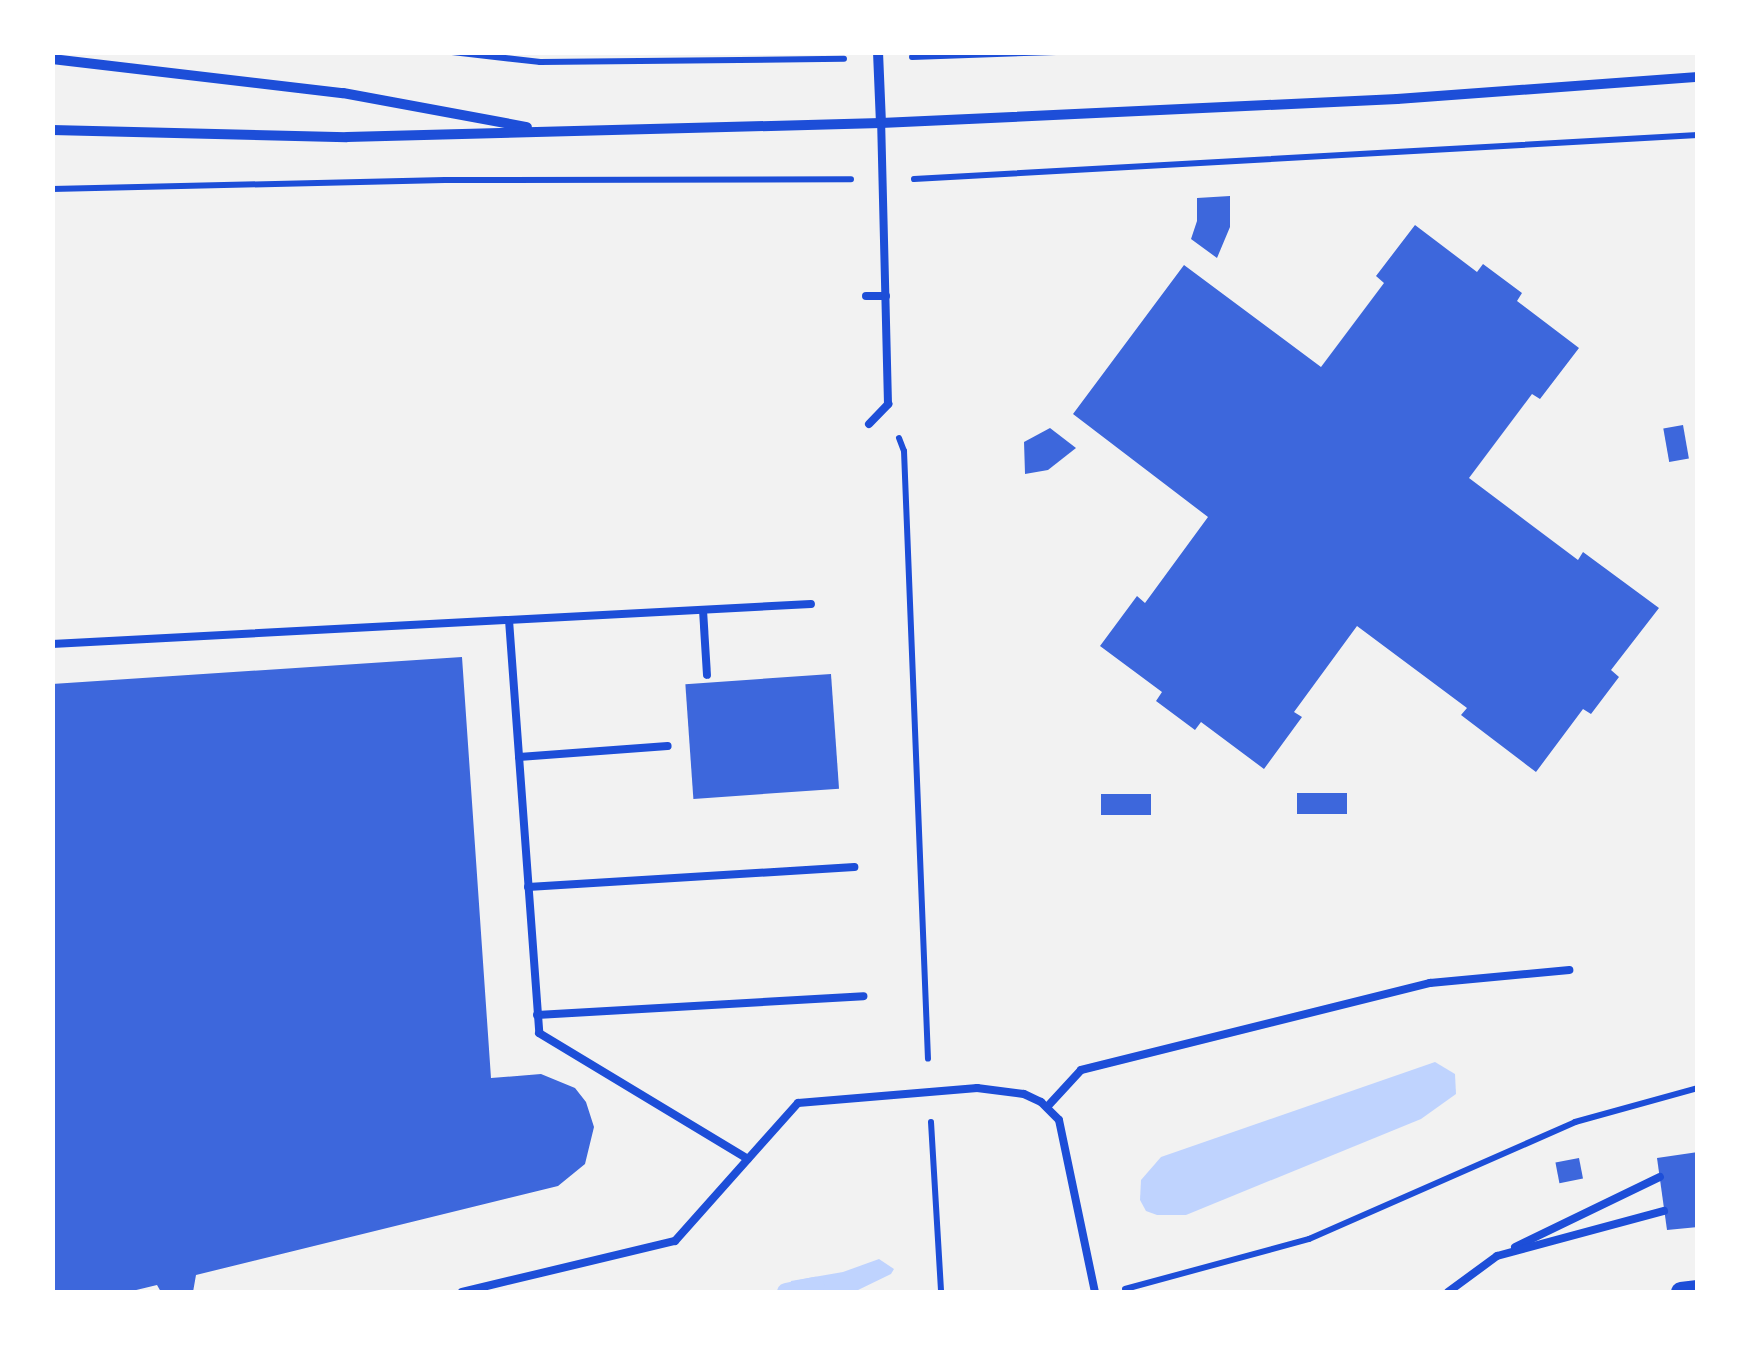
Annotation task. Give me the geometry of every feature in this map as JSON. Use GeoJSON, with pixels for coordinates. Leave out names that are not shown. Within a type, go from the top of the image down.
{"type":"FeatureCollection","features":[{"type":"Feature","properties":{"kind":"main road"},"geometry":{"type":"LineString","coordinates":[[1681,1292],[1698,1290]]}},
{"type":"Feature","properties":{"kind":"street"},"geometry":{"type":"LineString","coordinates":[[879,55],[881,123]]}},
{"type":"Feature","properties":{"kind":"street"},"geometry":{"type":"LineString","coordinates":[[52,58],[342,93],[548,130]]}},
{"type":"Feature","properties":{"kind":"street"},"geometry":{"type":"LineString","coordinates":[[52,130],[347,137],[881,123],[1397,100],[1698,77]]}},
{"type":"Feature","properties":{"kind":"lane"},"geometry":{"type":"LineString","coordinates":[[869,424],[888,404],[881,123]]}},
{"type":"Feature","properties":{"kind":"lane"},"geometry":{"type":"LineString","coordinates":[[866,296],[886,296]]}},
{"type":"Feature","properties":{"kind":"lane"},"geometry":{"type":"LineString","coordinates":[[52,644],[811,604]]}},
{"type":"Feature","properties":{"kind":"lane"},"geometry":{"type":"LineString","coordinates":[[704,610],[708,675]]}},
{"type":"Feature","properties":{"kind":"lane"},"geometry":{"type":"LineString","coordinates":[[509,620],[539,1034],[748,1159]]}},
{"type":"Feature","properties":{"kind":"lane"},"geometry":{"type":"LineString","coordinates":[[519,756],[668,746]]}},
{"type":"Feature","properties":{"kind":"lane"},"geometry":{"type":"LineString","coordinates":[[528,887],[854,866]]}},
{"type":"Feature","properties":{"kind":"lane"},"geometry":{"type":"LineString","coordinates":[[1046,1107],[1081,1070],[1430,983],[1569,970]]}},
{"type":"Feature","properties":{"kind":"lane"},"geometry":{"type":"LineString","coordinates":[[537,1015],[863,996]]}},
{"type":"Feature","properties":{"kind":"lane"},"geometry":{"type":"LineString","coordinates":[[462,1292],[675,1242],[798,1103],[930,1090],[1002,1089],[1046,1107],[1059,1120],[1095,1292]]}},
{"type":"Feature","properties":{"kind":"lane"},"geometry":{"type":"LineString","coordinates":[[1448,1292],[1496,1256],[1660,1177]]}},
{"type":"Feature","properties":{"kind":"lane"},"geometry":{"type":"LineString","coordinates":[[1496,1256],[1664,1211]]}},
{"type":"Feature","properties":{"kind":"path"},"geometry":{"type":"LineString","coordinates":[[452,52],[510,56],[1056,52]]}},
{"type":"Feature","properties":{"kind":"path"},"geometry":{"type":"LineString","coordinates":[[888,404],[904,452],[941,1292]]}},
{"type":"Feature","properties":{"kind":"path"},"geometry":{"type":"LineString","coordinates":[[1109,1292],[1309,1239],[1575,1122],[1698,1088]]}},
{"type":"Feature","properties":{"kind":"water"},"geometry":{"type":"Polygon","coordinates":[[[1435,1062],[1455,1074],[1456,1094],[1421,1119],[1186,1215],[1157,1215],[1146,1211],[1140,1200],[1141,1180],[1161,1157],[1435,1062]]]}},
{"type":"Feature","properties":{"kind":"water"},"geometry":{"type":"Polygon","coordinates":[[[879,1259],[894,1269],[891,1274],[856,1291],[795,1292],[790,1287],[791,1281],[843,1272],[879,1259]]]}},
{"type":"Feature","properties":{"kind":"building"},"geometry":{"type":"Polygon","coordinates":[[[1230,196],[1230,227],[1217,258],[1191,239],[1197,221],[1197,198],[1230,196]]]}},
{"type":"Feature","properties":{"kind":"building"},"geometry":{"type":"Polygon","coordinates":[[[1415,225],[1477,272],[1483,264],[1522,293],[1517,301],[1579,348],[1540,399],[1532,394],[1469,478],[1578,560],[1583,552],[1659,608],[1611,670],[1619,677],[1591,714],[1583,709],[1536,772],[1461,715],[1467,708],[1357,626],[1294,712],[1302,717],[1264,769],[1201,722],[1195,730],[1156,701],[1162,692],[1100,646],[1137,596],[1145,603],[1208,517],[1073,414],[1184,265],[1321,367],[1384,283],[1376,276],[1415,225]]]}},
{"type":"Feature","properties":{"kind":"building"},"geometry":{"type":"Polygon","coordinates":[[[1683,425],[1689,458],[1669,462],[1663,428],[1683,425]]]}},
{"type":"Feature","properties":{"kind":"building"},"geometry":{"type":"Polygon","coordinates":[[[1050,428],[1076,448],[1048,470],[1025,474],[1024,442],[1050,428]]]}},
{"type":"Feature","properties":{"kind":"building"},"geometry":{"type":"Polygon","coordinates":[[[462,657],[491,1078],[541,1074],[575,1088],[586,1102],[594,1127],[585,1164],[558,1186],[196,1275],[193,1292],[161,1292],[157,1285],[128,1292],[52,1292],[52,684],[462,657]]]}},
{"type":"Feature","properties":{"kind":"building"},"geometry":{"type":"Polygon","coordinates":[[[831,674],[839,789],[693,799],[685,684],[831,674]]]}},
{"type":"Feature","properties":{"kind":"building"},"geometry":{"type":"Polygon","coordinates":[[[1297,793],[1347,793],[1347,814],[1297,814],[1297,793]]]}},
{"type":"Feature","properties":{"kind":"building"},"geometry":{"type":"Polygon","coordinates":[[[1101,794],[1151,794],[1151,815],[1101,815],[1101,794]]]}},
{"type":"Feature","properties":{"kind":"building"},"geometry":{"type":"Polygon","coordinates":[[[1698,1152],[1698,1227],[1667,1230],[1657,1158],[1698,1152]]]}},
{"type":"Feature","properties":{"kind":"building"},"geometry":{"type":"Polygon","coordinates":[[[1579,1158],[1583,1179],[1559,1183],[1555,1163],[1579,1158]]]}},
{"type":"Feature","properties":{"kind":"waterway"},"geometry":{"type":"LineString","coordinates":[[786,1292],[815,1286]]}}]}
